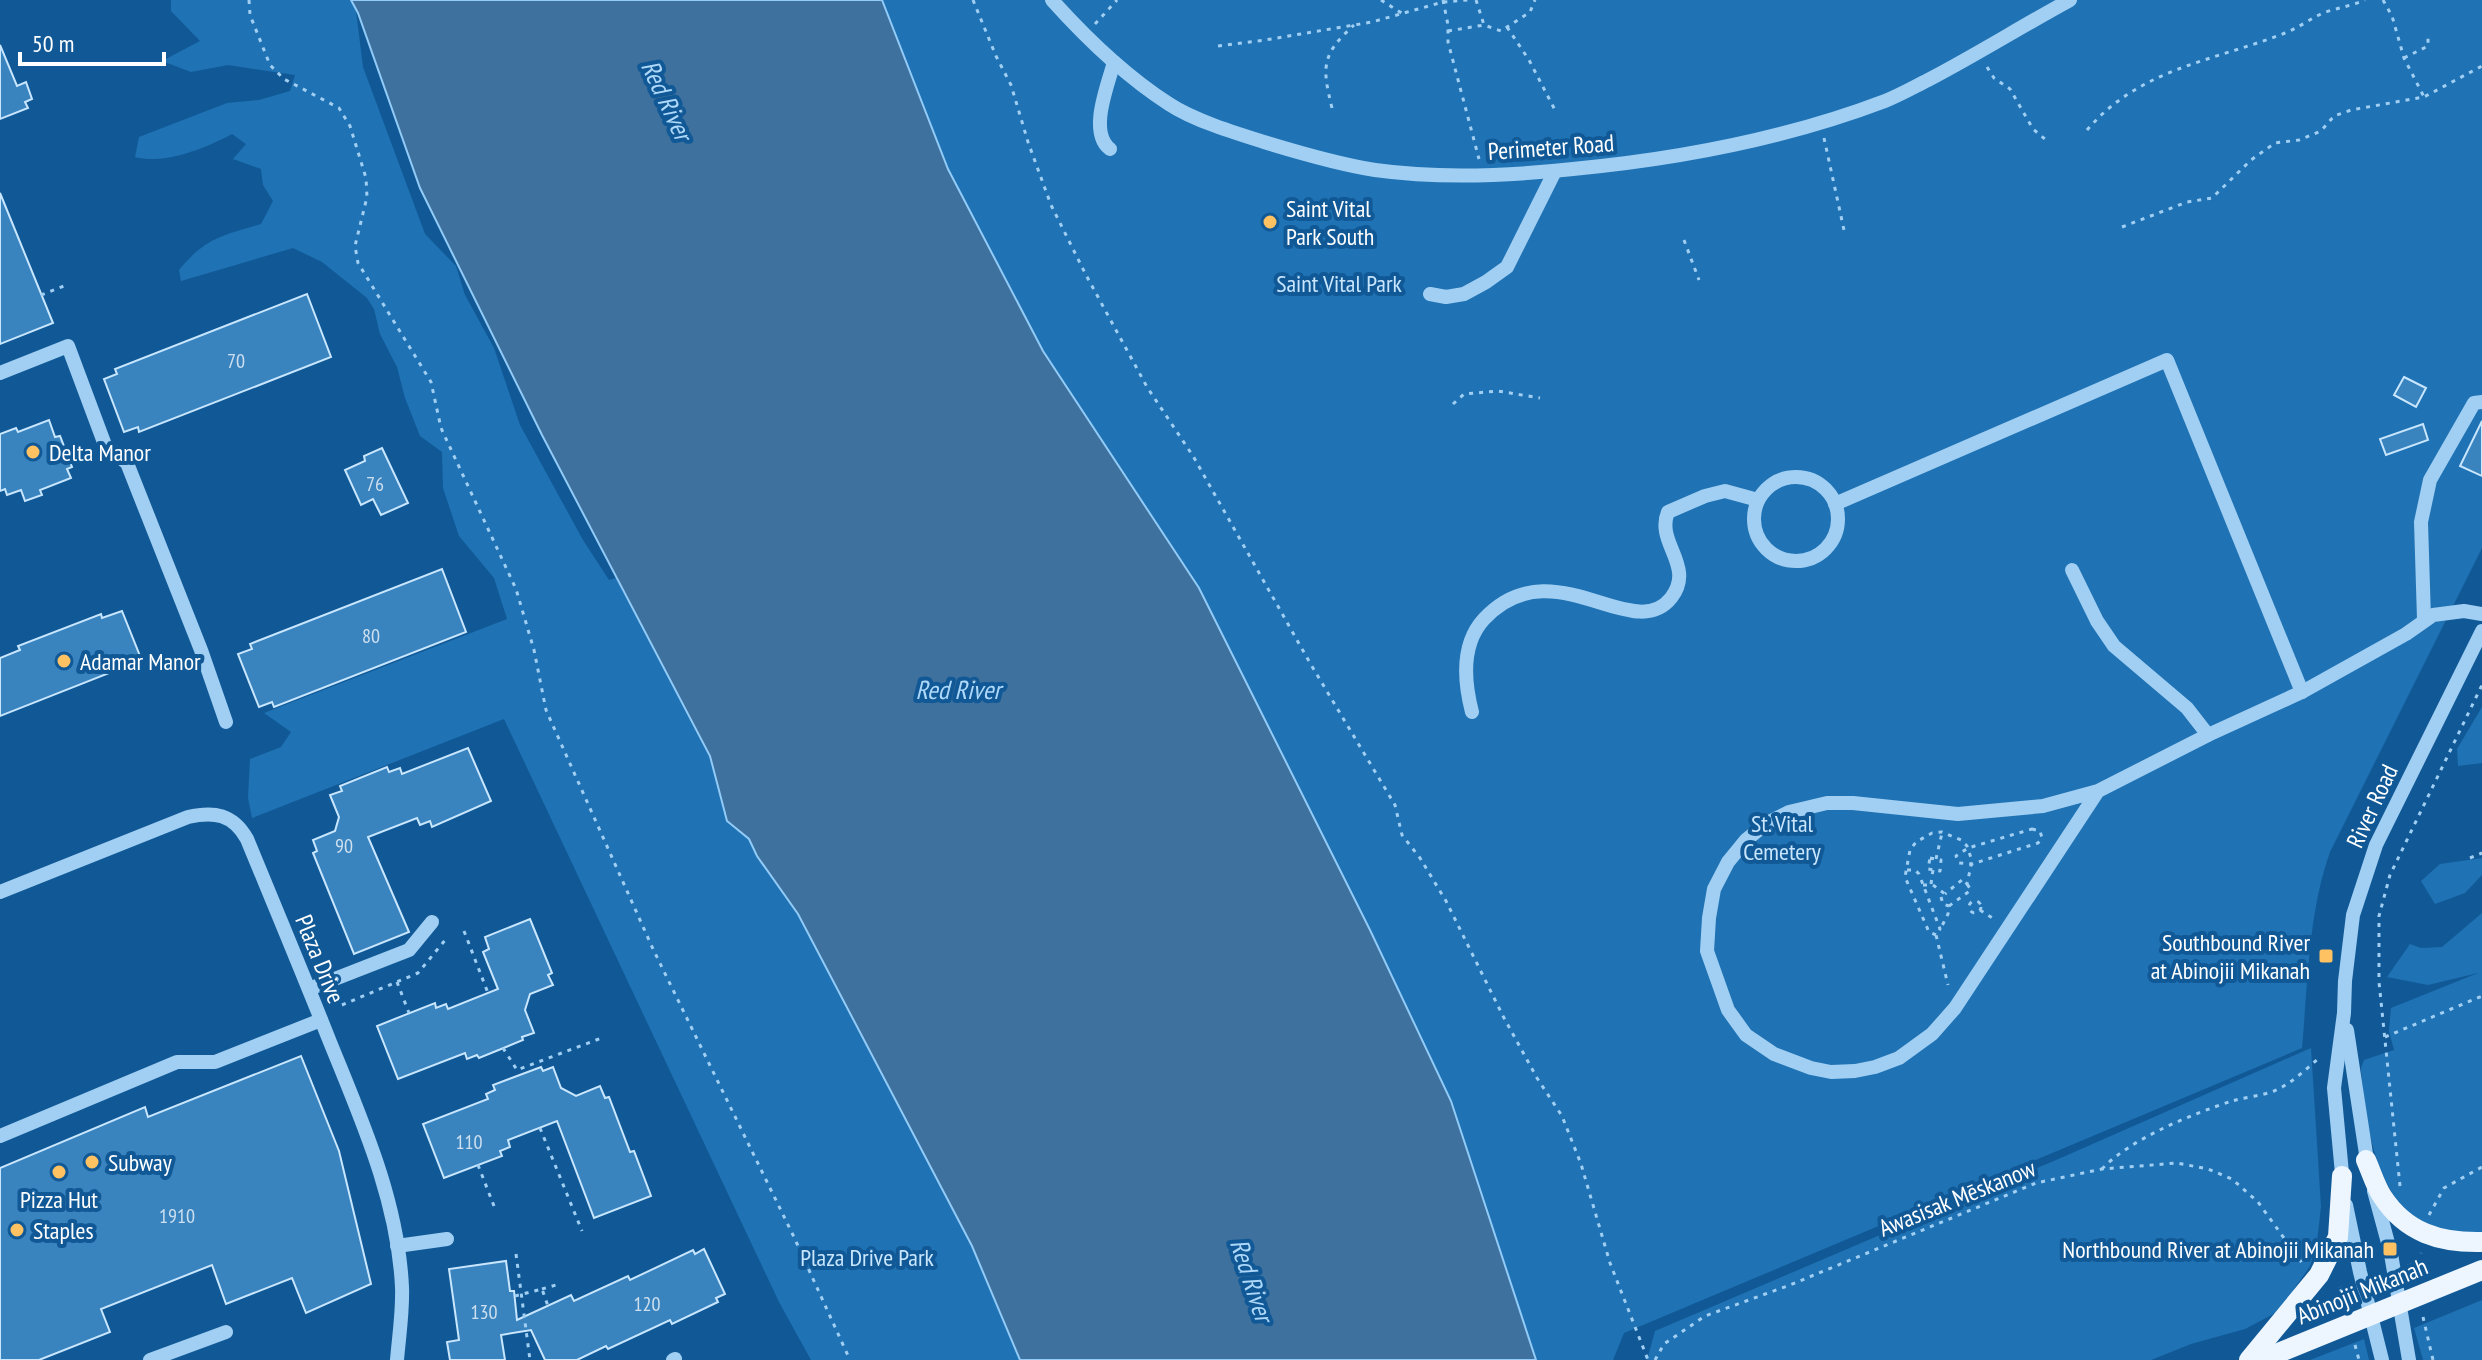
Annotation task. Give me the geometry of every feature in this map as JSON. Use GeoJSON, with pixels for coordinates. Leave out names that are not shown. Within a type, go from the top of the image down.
{"type":"FeatureCollection","features":[{"type":"Feature","properties":{"kind":"main road"},"geometry":{"type":"LineString","coordinates":[[2366,1160],[2382,1196],[2406,1222],[2427,1227],[2459,1243],[2482,1242]]}},
{"type":"Feature","properties":{"kind":"main road"},"geometry":{"type":"LineString","coordinates":[[2249,1360],[2319,1275],[2338,1237],[2342,1176]]}},
{"type":"Feature","properties":{"kind":"main road","name":"Abinojii Mikanah"},"geometry":{"type":"LineString","coordinates":[[2261,1360],[2482,1270]]}},
{"type":"Feature","properties":{"kind":"street","name":"Perimeter Road"},"geometry":{"type":"LineString","coordinates":[[1052,0],[1114,62],[1171,105],[1236,133],[1277,146],[1375,170],[1447,176],[1637,163],[1740,144],[1821,123],[1887,100],[2070,0]]}},
{"type":"Feature","properties":{"kind":"street"},"geometry":{"type":"LineString","coordinates":[[1110,149],[1104,144],[1100,129],[1101,111],[1114,62]]}},
{"type":"Feature","properties":{"kind":"street"},"geometry":{"type":"LineString","coordinates":[[1430,294],[1446,297],[1464,294],[1507,267],[1555,171]]}},
{"type":"Feature","properties":{"kind":"street"},"geometry":{"type":"LineString","coordinates":[[0,373],[68,346],[105,445],[127,463],[226,722]]}},
{"type":"Feature","properties":{"kind":"street"},"geometry":{"type":"LineString","coordinates":[[1835,504],[2167,360],[2302,692]]}},
{"type":"Feature","properties":{"kind":"street"},"geometry":{"type":"LineString","coordinates":[[2424,619],[2421,522],[2430,480],[2474,403],[2482,402]]}},
{"type":"Feature","properties":{"kind":"street"},"geometry":{"type":"LineString","coordinates":[[1791,477],[1817,483],[1828,492],[1835,504],[1838,518],[1830,544],[1820,554],[1807,560],[1780,558],[1768,551],[1754,527],[1758,500],[1766,489],[1777,481],[1791,477]]}},
{"type":"Feature","properties":{"kind":"street"},"geometry":{"type":"LineString","coordinates":[[1472,712],[1466,688],[1466,662],[1478,625],[1490,613],[1516,594],[1533,591],[1569,592],[1636,612],[1663,605],[1679,582],[1679,566],[1663,522],[1668,512],[1725,491],[1758,500]]}},
{"type":"Feature","properties":{"kind":"street"},"geometry":{"type":"LineString","coordinates":[[2072,570],[2097,621],[2114,646],[2187,708],[2208,735]]}},
{"type":"Feature","properties":{"kind":"street"},"geometry":{"type":"LineString","coordinates":[[2098,791],[1962,998],[1932,1034],[1899,1058],[1855,1071],[1831,1072],[1811,1068],[1774,1054],[1746,1035],[1728,1010],[1707,951],[1714,889],[1728,862],[1746,840],[1767,823],[1789,812],[1827,803],[1946,813],[1989,812],[2043,806],[2098,791],[2302,692],[2406,634],[2424,619],[2444,612],[2482,614]]}},
{"type":"Feature","properties":{"kind":"street","name":"River Road"},"geometry":{"type":"LineString","coordinates":[[2382,1360],[2348,1218],[2334,1088],[2353,915],[2376,845],[2482,631]]}},
{"type":"Feature","properties":{"kind":"street","name":"Plaza Drive"},"geometry":{"type":"LineString","coordinates":[[0,892],[188,817],[206,813],[225,817],[239,826],[309,989],[386,1189],[397,1246],[402,1301],[397,1360]]}},
{"type":"Feature","properties":{"kind":"street"},"geometry":{"type":"LineString","coordinates":[[309,989],[409,950],[432,922]]}},
{"type":"Feature","properties":{"kind":"street","name":"River Road"},"geometry":{"type":"LineString","coordinates":[[2344,1013],[2366,1160],[2391,1254],[2409,1360]]}},
{"type":"Feature","properties":{"kind":"street"},"geometry":{"type":"LineString","coordinates":[[0,1136],[177,1062],[215,1062],[321,1020]]}},
{"type":"Feature","properties":{"kind":"street"},"geometry":{"type":"LineString","coordinates":[[397,1246],[447,1239]]}},
{"type":"Feature","properties":{"kind":"street"},"geometry":{"type":"LineString","coordinates":[[150,1360],[226,1332]]}},
{"type":"Feature","properties":{"kind":"path"},"geometry":{"type":"LineString","coordinates":[[249,0],[250,15],[270,65],[284,79],[339,108],[350,126],[366,178],[367,197],[355,246],[358,263],[431,382],[441,428],[516,589],[534,650],[546,710],[653,949],[793,1235],[850,1360]]}},
{"type":"Feature","properties":{"kind":"path"},"geometry":{"type":"LineString","coordinates":[[973,0],[1011,85],[1051,205],[1086,275],[1147,387],[1193,456],[1310,663],[1395,805],[1402,835],[1446,901],[1503,1016],[1562,1116],[1581,1164],[1610,1263],[1648,1360]]}},
{"type":"Feature","properties":{"kind":"path"},"geometry":{"type":"LineString","coordinates":[[1084,35],[1117,0]]}},
{"type":"Feature","properties":{"kind":"path"},"geometry":{"type":"LineString","coordinates":[[1381,0],[1403,14]]}},
{"type":"Feature","properties":{"kind":"path"},"geometry":{"type":"LineString","coordinates":[[1218,46],[1354,25],[1443,1],[1468,0]]}},
{"type":"Feature","properties":{"kind":"path"},"geometry":{"type":"LineString","coordinates":[[1476,0],[1484,25]]}},
{"type":"Feature","properties":{"kind":"path"},"geometry":{"type":"LineString","coordinates":[[1448,31],[1484,25],[1501,31],[1530,12],[1535,0]]}},
{"type":"Feature","properties":{"kind":"path"},"geometry":{"type":"LineString","coordinates":[[2087,130],[2126,94],[2155,79],[2194,62],[2286,33],[2323,14],[2365,0]]}},
{"type":"Feature","properties":{"kind":"path"},"geometry":{"type":"LineString","coordinates":[[2383,0],[2392,16],[2404,58],[2424,97]]}},
{"type":"Feature","properties":{"kind":"path"},"geometry":{"type":"LineString","coordinates":[[1443,1],[1448,42],[1482,175]]}},
{"type":"Feature","properties":{"kind":"path"},"geometry":{"type":"LineString","coordinates":[[1332,108],[1324,70],[1339,39],[1354,25]]}},
{"type":"Feature","properties":{"kind":"path"},"geometry":{"type":"LineString","coordinates":[[1507,27],[1529,60],[1556,112]]}},
{"type":"Feature","properties":{"kind":"path"},"geometry":{"type":"LineString","coordinates":[[2404,58],[2428,46],[2428,33]]}},
{"type":"Feature","properties":{"kind":"path"},"geometry":{"type":"LineString","coordinates":[[1978,53],[1994,78],[2010,89],[2033,129],[2046,140]]}},
{"type":"Feature","properties":{"kind":"path"},"geometry":{"type":"LineString","coordinates":[[2122,227],[2187,202],[2212,198],[2251,160],[2275,143],[2299,140],[2321,131],[2334,116],[2424,97],[2482,66]]}},
{"type":"Feature","properties":{"kind":"path"},"geometry":{"type":"LineString","coordinates":[[1821,123],[1844,230]]}},
{"type":"Feature","properties":{"kind":"path"},"geometry":{"type":"LineString","coordinates":[[1684,240],[1699,280]]}},
{"type":"Feature","properties":{"kind":"path"},"geometry":{"type":"LineString","coordinates":[[41,295],[64,286]]}},
{"type":"Feature","properties":{"kind":"path"},"geometry":{"type":"LineString","coordinates":[[1453,404],[1464,394],[1498,391],[1540,398]]}},
{"type":"Feature","properties":{"kind":"path"},"geometry":{"type":"LineString","coordinates":[[2402,1193],[2385,1037],[2378,946],[2379,916],[2384,892],[2403,846],[2482,685]]}},
{"type":"Feature","properties":{"kind":"path"},"geometry":{"type":"LineString","coordinates":[[1931,884],[1933,870],[1928,869],[1930,858],[1936,859],[1946,813]]}},
{"type":"Feature","properties":{"kind":"path"},"geometry":{"type":"LineString","coordinates":[[2032,829],[2042,834],[2038,843],[1972,864],[1959,863],[1956,856],[1968,848],[2032,829]]}},
{"type":"Feature","properties":{"kind":"path"},"geometry":{"type":"LineString","coordinates":[[1936,935],[1929,932],[1905,877],[1910,850],[1916,842],[1932,833],[1955,836],[1968,848],[1972,864],[1967,884]]}},
{"type":"Feature","properties":{"kind":"path"},"geometry":{"type":"LineString","coordinates":[[2470,858],[2482,853]]}},
{"type":"Feature","properties":{"kind":"path"},"geometry":{"type":"LineString","coordinates":[[1907,870],[1915,870],[1940,929]]}},
{"type":"Feature","properties":{"kind":"path"},"geometry":{"type":"LineString","coordinates":[[1949,906],[1943,904],[1941,897],[1963,879],[1971,890],[1949,906],[1936,935],[1946,981],[1951,990],[1962,998]]}},
{"type":"Feature","properties":{"kind":"path"},"geometry":{"type":"LineString","coordinates":[[1923,885],[1931,884],[1945,894]]}},
{"type":"Feature","properties":{"kind":"path"},"geometry":{"type":"LineString","coordinates":[[1965,894],[1970,902]]}},
{"type":"Feature","properties":{"kind":"path"},"geometry":{"type":"LineString","coordinates":[[464,931],[488,993]]}},
{"type":"Feature","properties":{"kind":"path"},"geometry":{"type":"LineString","coordinates":[[342,1005],[418,973],[446,939]]}},
{"type":"Feature","properties":{"kind":"path"},"geometry":{"type":"LineString","coordinates":[[397,982],[409,1013]]}},
{"type":"Feature","properties":{"kind":"path"},"geometry":{"type":"LineString","coordinates":[[2385,1037],[2482,996]]}},
{"type":"Feature","properties":{"kind":"path"},"geometry":{"type":"LineString","coordinates":[[503,1048],[518,1073],[604,1037]]}},
{"type":"Feature","properties":{"kind":"path"},"geometry":{"type":"LineString","coordinates":[[2102,1169],[2113,1157],[2189,1115],[2273,1091],[2319,1058]]}},
{"type":"Feature","properties":{"kind":"path"},"geometry":{"type":"LineString","coordinates":[[540,1128],[582,1231]]}},
{"type":"Feature","properties":{"kind":"path","name":"Awasisak Mēskanow"},"geometry":{"type":"LineString","coordinates":[[1655,1360],[1664,1344],[1705,1316],[1790,1285],[2036,1183],[2102,1169],[2177,1163],[2208,1169],[2232,1179],[2258,1202],[2305,1267]]}},
{"type":"Feature","properties":{"kind":"path"},"geometry":{"type":"LineString","coordinates":[[478,1165],[494,1206]]}},
{"type":"Feature","properties":{"kind":"path"},"geometry":{"type":"LineString","coordinates":[[2427,1227],[2444,1188],[2482,1167]]}},
{"type":"Feature","properties":{"kind":"path"},"geometry":{"type":"LineString","coordinates":[[2421,1215],[2427,1227]]}},
{"type":"Feature","properties":{"kind":"path"},"geometry":{"type":"LineString","coordinates":[[516,1254],[530,1360]]}},
{"type":"Feature","properties":{"kind":"path"},"geometry":{"type":"LineString","coordinates":[[515,1296],[556,1285]]}},
{"type":"Feature","properties":{"kind":"path"},"geometry":{"type":"LineString","coordinates":[[542,1289],[548,1306]]}},
{"type":"Feature","properties":{"kind":"green space","name":"Plaza Drive Park"},"geometry":{"type":"Polygon","coordinates":[[[171,0],[352,0],[355,3],[363,67],[425,234],[456,266],[465,295],[494,348],[520,425],[583,540],[609,580],[616,578],[710,756],[727,820],[749,839],[757,856],[798,914],[972,1246],[1020,1360],[811,1360],[779,1302],[504,719],[252,818],[248,798],[250,759],[281,747],[291,732],[264,713],[507,619],[494,578],[459,536],[443,488],[442,452],[420,436],[397,367],[380,334],[374,309],[367,298],[322,262],[293,248],[181,281],[179,270],[197,251],[225,235],[261,224],[273,201],[263,185],[261,169],[233,159],[246,144],[232,134],[198,150],[159,159],[135,157],[139,137],[227,103],[259,100],[290,91],[295,75],[228,65],[191,72],[162,61],[200,41],[171,11],[171,0]]]}},
{"type":"Feature","properties":{"kind":"green space"},"geometry":{"type":"Polygon","coordinates":[[[882,0],[2482,0],[2482,548],[2330,852],[2313,924],[2302,1048],[1624,1333],[1613,1360],[1536,1360],[1451,1101],[1370,930],[1199,588],[1043,351],[948,169],[882,0]]]}},
{"type":"Feature","properties":{"kind":"green space"},"geometry":{"type":"Polygon","coordinates":[[[2482,707],[2482,763],[2458,766],[2457,749],[2482,707]]]}},
{"type":"Feature","properties":{"kind":"green space"},"geometry":{"type":"Polygon","coordinates":[[[2482,858],[2482,875],[2465,893],[2435,904],[2421,881],[2440,864],[2482,858]]]}},
{"type":"Feature","properties":{"kind":"green space"},"geometry":{"type":"Polygon","coordinates":[[[2482,913],[2482,1232],[2463,1233],[2427,1225],[2407,1211],[2392,1192],[2372,1144],[2361,1068],[2364,1060],[2394,1050],[2389,1031],[2391,1008],[2478,973],[2428,985],[2387,977],[2410,944],[2421,948],[2442,947],[2482,913]]]}},
{"type":"Feature","properties":{"kind":"green space"},"geometry":{"type":"Polygon","coordinates":[[[2311,1048],[2321,1207],[2317,1242],[2310,1266],[2279,1311],[2245,1329],[2191,1344],[2151,1360],[1647,1360],[1655,1331],[2311,1048]]]}},
{"type":"Feature","properties":{"kind":"green space"},"geometry":{"type":"Polygon","coordinates":[[[2482,1300],[2482,1360],[2423,1360],[2414,1328],[2482,1300]]]}},
{"type":"Feature","properties":{"kind":"green space"},"geometry":{"type":"Polygon","coordinates":[[[2364,1339],[2369,1360],[2310,1360],[2364,1339]]]}},
{"type":"Feature","properties":{"kind":"water","name":"Red River"},"geometry":{"type":"Polygon","coordinates":[[[351,0],[882,0],[948,169],[1043,351],[1199,588],[1370,930],[1451,1101],[1536,1360],[1020,1360],[972,1246],[798,914],[757,856],[749,839],[727,821],[710,756],[542,435],[420,188],[351,0]]]}},
{"type":"Feature","properties":{"kind":"building"},"geometry":{"type":"Polygon","coordinates":[[[0,45],[17,86],[26,82],[32,99],[25,102],[28,108],[0,119],[0,45]]]}},
{"type":"Feature","properties":{"kind":"building"},"geometry":{"type":"Polygon","coordinates":[[[0,193],[53,323],[0,344],[0,193]]]}},
{"type":"Feature","properties":{"kind":"building"},"geometry":{"type":"Polygon","coordinates":[[[307,294],[331,357],[139,432],[138,427],[124,432],[104,379],[117,374],[115,369],[307,294]]]}},
{"type":"Feature","properties":{"kind":"building"},"geometry":{"type":"Polygon","coordinates":[[[2404,377],[2426,388],[2416,407],[2394,395],[2404,377]]]}},
{"type":"Feature","properties":{"kind":"building","name":"Delta Manor"},"geometry":{"type":"Polygon","coordinates":[[[49,420],[55,437],[60,436],[72,467],[67,469],[71,478],[40,490],[42,495],[25,501],[21,490],[7,495],[5,489],[0,491],[0,434],[16,428],[18,432],[49,420]]]}},
{"type":"Feature","properties":{"kind":"building"},"geometry":{"type":"Polygon","coordinates":[[[2482,421],[2482,476],[2460,466],[2482,421]]]}},
{"type":"Feature","properties":{"kind":"building"},"geometry":{"type":"Polygon","coordinates":[[[2423,424],[2428,440],[2386,455],[2380,439],[2423,424]]]}},
{"type":"Feature","properties":{"kind":"building"},"geometry":{"type":"Polygon","coordinates":[[[382,448],[408,503],[381,515],[373,499],[361,505],[345,470],[365,461],[364,456],[382,448]]]}},
{"type":"Feature","properties":{"kind":"building"},"geometry":{"type":"Polygon","coordinates":[[[442,569],[466,632],[274,707],[272,702],[259,707],[238,654],[252,649],[250,644],[442,569]]]}},
{"type":"Feature","properties":{"kind":"building","name":"Adamar Manor"},"geometry":{"type":"Polygon","coordinates":[[[122,611],[140,656],[121,664],[122,668],[0,716],[0,658],[20,650],[18,646],[101,614],[102,618],[122,611]]]}},
{"type":"Feature","properties":{"kind":"building"},"geometry":{"type":"Polygon","coordinates":[[[468,748],[491,801],[432,827],[430,821],[420,825],[417,818],[368,837],[409,932],[354,954],[313,853],[317,851],[313,840],[335,831],[339,817],[330,795],[342,791],[340,786],[387,767],[389,772],[400,768],[402,774],[468,748]]]}},
{"type":"Feature","properties":{"kind":"building"},"geometry":{"type":"Polygon","coordinates":[[[530,919],[552,973],[548,975],[553,985],[530,994],[525,1010],[534,1033],[479,1058],[477,1055],[467,1059],[465,1053],[398,1079],[377,1026],[435,1003],[436,1008],[446,1004],[448,1009],[498,989],[483,952],[489,949],[485,937],[530,919]]]}},
{"type":"Feature","properties":{"kind":"building"},"geometry":{"type":"Polygon","coordinates":[[[301,1056],[339,1151],[371,1284],[306,1313],[292,1278],[226,1304],[212,1265],[101,1309],[110,1332],[39,1360],[0,1360],[0,1168],[145,1107],[148,1117],[301,1056]]]}},
{"type":"Feature","properties":{"kind":"building"},"geometry":{"type":"Polygon","coordinates":[[[541,1067],[543,1071],[553,1067],[561,1088],[576,1096],[600,1086],[605,1098],[609,1097],[651,1196],[594,1218],[557,1121],[508,1140],[510,1147],[500,1151],[502,1156],[444,1178],[423,1124],[488,1099],[486,1094],[495,1090],[493,1085],[541,1067]]]}},
{"type":"Feature","properties":{"kind":"building"},"geometry":{"type":"Polygon","coordinates":[[[704,1249],[725,1294],[716,1298],[718,1302],[672,1324],[670,1320],[577,1360],[545,1360],[531,1330],[501,1335],[505,1360],[450,1360],[447,1342],[459,1340],[449,1269],[506,1261],[517,1320],[571,1295],[574,1301],[628,1276],[630,1280],[693,1250],[695,1254],[704,1249]]]}},
{"type":"Feature","properties":{"kind":"place","name":"Saint Vital Park South"},"geometry":{"type":"Point","coordinates":[1270,222]}},
{"type":"Feature","properties":{"kind":"place","name":"Delta Manor"},"geometry":{"type":"Point","coordinates":[33,452]}},
{"type":"Feature","properties":{"kind":"place","name":"Adamar Manor"},"geometry":{"type":"Point","coordinates":[64,661]}},
{"type":"Feature","properties":{"kind":"place","name":"Southbound River at Abinojii Mikanah"},"geometry":{"type":"Point","coordinates":[2326,956]}},
{"type":"Feature","properties":{"kind":"place","name":"Subway"},"geometry":{"type":"Point","coordinates":[92,1162]}},
{"type":"Feature","properties":{"kind":"place","name":"Pizza Hut"},"geometry":{"type":"Point","coordinates":[59,1172]}},
{"type":"Feature","properties":{"kind":"place","name":"Staples"},"geometry":{"type":"Point","coordinates":[17,1230]}},
{"type":"Feature","properties":{"kind":"place","name":"Northbound River at Abinojii Mikanah"},"geometry":{"type":"Point","coordinates":[2390,1249]}},
{"type":"Feature","properties":{"kind":"park label","name":"Saint Vital Park"},"geometry":{"type":"Point","coordinates":[1339,283]}},
{"type":"Feature","properties":{"kind":"park label","name":"St. Vital Cemetery"},"geometry":{"type":"Point","coordinates":[1782,837]}}]}
